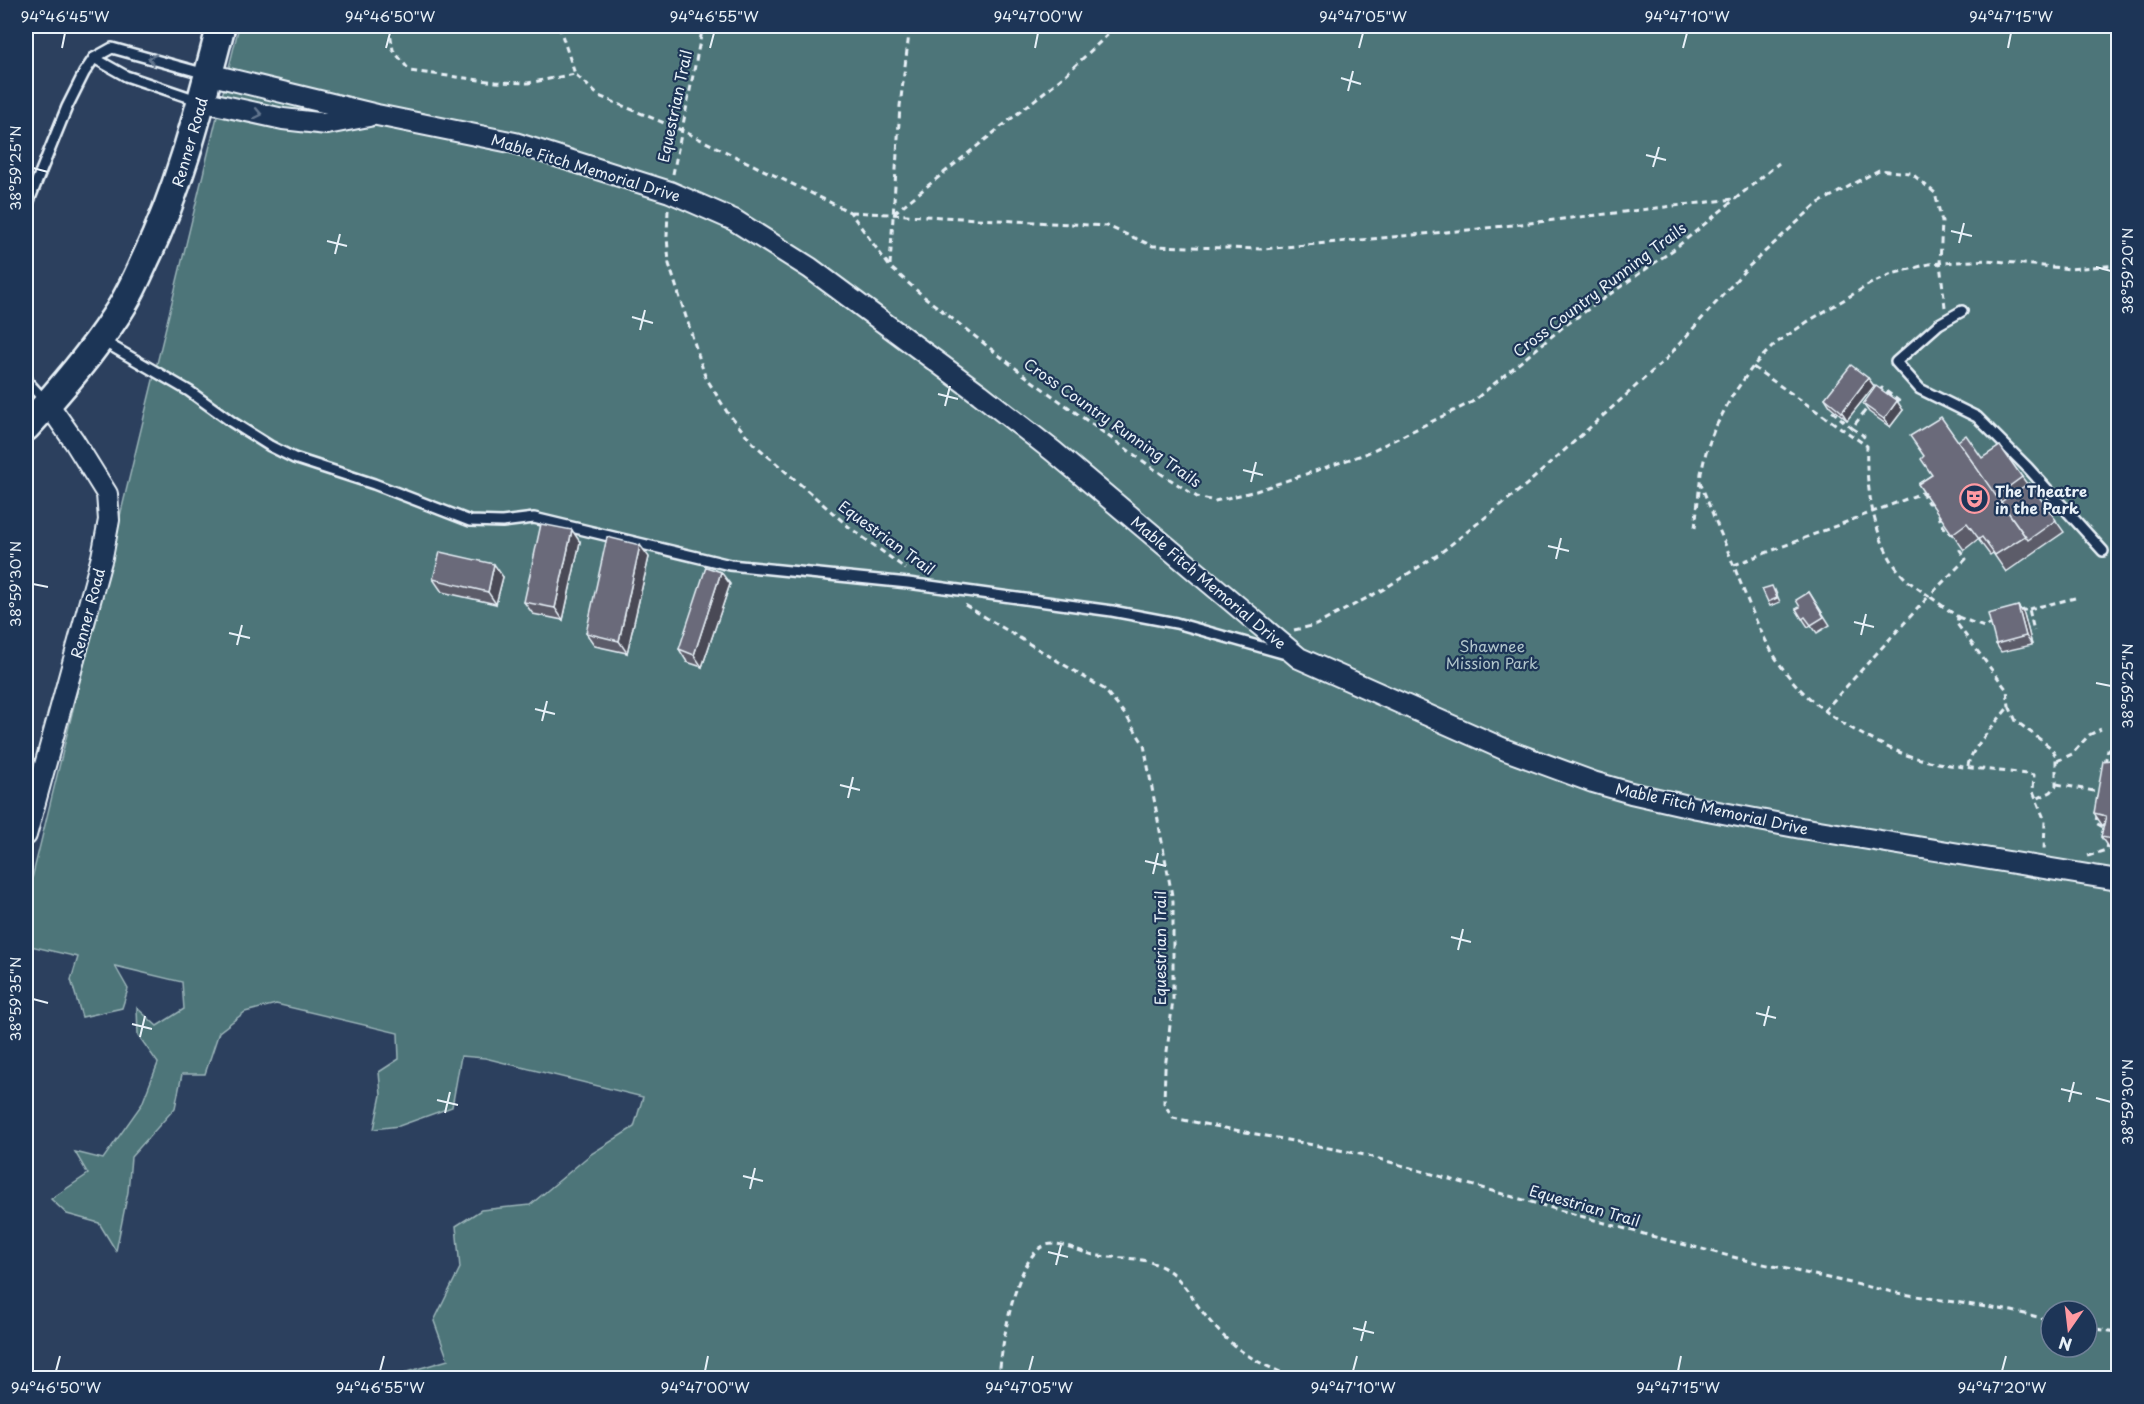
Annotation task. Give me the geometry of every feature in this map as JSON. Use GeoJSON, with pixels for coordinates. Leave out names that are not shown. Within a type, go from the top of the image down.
{"type":"FeatureCollection","features":[{"type":"Feature","properties":{"kind":"main road","name":"Renner Road"},"geometry":{"type":"LineString","coordinates":[[26,427],[48,404],[121,307],[160,229],[182,171],[221,26]]}},
{"type":"Feature","properties":{"kind":"street","name":"Mable Fitch Memorial Drive"},"geometry":{"type":"LineString","coordinates":[[208,74],[377,115],[515,143],[670,192],[734,220],[819,275],[980,394],[1053,451],[1299,658],[1506,750],[1567,773],[1631,793],[1782,824],[2118,880]]}},
{"type":"Feature","properties":{"kind":"street","name":"Mable Fitch Memorial Drive"},"geometry":{"type":"LineString","coordinates":[[201,101],[283,119],[327,124],[377,115]]}},
{"type":"Feature","properties":{"kind":"street","name":"Renner Road"},"geometry":{"type":"LineString","coordinates":[[26,835],[102,557],[109,520],[107,494],[48,404]]}},
{"type":"Feature","properties":{"kind":"lane"},"geometry":{"type":"LineString","coordinates":[[26,208],[67,107],[94,58],[112,48],[208,74]]}},
{"type":"Feature","properties":{"kind":"lane"},"geometry":{"type":"LineString","coordinates":[[94,58],[126,76],[201,101]]}},
{"type":"Feature","properties":{"kind":"lane"},"geometry":{"type":"LineString","coordinates":[[1962,312],[1939,324],[1896,362],[1920,389],[1977,417],[2028,468],[2103,551]]}},
{"type":"Feature","properties":{"kind":"lane"},"geometry":{"type":"LineString","coordinates":[[99,339],[189,391],[270,446],[294,458],[374,484],[470,521],[502,522],[534,518],[730,565],[934,586],[1112,611],[1176,623],[1299,658]]}},
{"type":"Feature","properties":{"kind":"lane"},"geometry":{"type":"LineString","coordinates":[[26,380],[48,404]]}},
{"type":"Feature","properties":{"kind":"path"},"geometry":{"type":"LineString","coordinates":[[389,26],[393,50],[411,71],[496,82],[528,83],[575,74]]}},
{"type":"Feature","properties":{"kind":"path","name":"Cross Country Running Trails"},"geometry":{"type":"LineString","coordinates":[[559,26],[575,74],[599,96],[681,130],[850,212],[1107,226],[1153,246],[1263,249],[1478,229],[1736,198]]}},
{"type":"Feature","properties":{"kind":"path","name":"Equestrian Trail"},"geometry":{"type":"LineString","coordinates":[[703,26],[670,192],[667,236],[669,264],[705,376],[727,412],[753,443],[849,526],[907,570],[934,586]]}},
{"type":"Feature","properties":{"kind":"path"},"geometry":{"type":"LineString","coordinates":[[890,267],[900,106],[910,26]]}},
{"type":"Feature","properties":{"kind":"path"},"geometry":{"type":"LineString","coordinates":[[893,214],[993,131],[1063,77],[1117,26]]}},
{"type":"Feature","properties":{"kind":"path","name":"Cross Country Running Trails"},"geometry":{"type":"LineString","coordinates":[[850,212],[890,267],[1032,381],[1197,497],[1215,501],[1257,491],[1365,454],[1472,402],[1563,327],[1673,250],[1779,163]]}},
{"type":"Feature","properties":{"kind":"path"},"geometry":{"type":"LineString","coordinates":[[1272,635],[1316,625],[1384,589],[1439,554],[1526,485],[1666,359],[1746,269],[1817,204],[1879,170],[1911,173],[1935,193],[1942,222],[1940,263],[1946,320]]}},
{"type":"Feature","properties":{"kind":"path"},"geometry":{"type":"LineString","coordinates":[[1695,528],[1706,452],[1714,430],[1732,396],[1753,367],[1775,344],[1807,322],[1870,284],[1911,268],[1940,263],[1988,260],[2070,269],[2118,265]]}},
{"type":"Feature","properties":{"kind":"path"},"geometry":{"type":"LineString","coordinates":[[1753,367],[1867,446],[1868,484],[1883,548],[1906,579],[1958,617],[1984,627],[1991,625],[1990,618]]}},
{"type":"Feature","properties":{"kind":"path"},"geometry":{"type":"LineString","coordinates":[[1876,396],[1882,388],[1903,404]]}},
{"type":"Feature","properties":{"kind":"path"},"geometry":{"type":"LineString","coordinates":[[1852,428],[1870,404]]}},
{"type":"Feature","properties":{"kind":"path"},"geometry":{"type":"LineString","coordinates":[[1832,411],[1864,436],[1860,441]]}},
{"type":"Feature","properties":{"kind":"path"},"geometry":{"type":"LineString","coordinates":[[1700,482],[1756,622],[1773,655],[1792,681],[1824,711],[1839,721],[1904,754],[1933,761],[2034,775],[2033,791],[2045,821],[2043,846],[2045,855]]}},
{"type":"Feature","properties":{"kind":"path"},"geometry":{"type":"LineString","coordinates":[[1734,566],[1922,493],[1929,503],[1932,503]]}},
{"type":"Feature","properties":{"kind":"path"},"geometry":{"type":"LineString","coordinates":[[1939,514],[1946,531],[1953,535]]}},
{"type":"Feature","properties":{"kind":"path"},"geometry":{"type":"LineString","coordinates":[[1824,711],[1966,559],[1960,550],[1961,546]]}},
{"type":"Feature","properties":{"kind":"path"},"geometry":{"type":"LineString","coordinates":[[2020,611],[2075,598]]}},
{"type":"Feature","properties":{"kind":"path","name":"Equestrian Trail"},"geometry":{"type":"LineString","coordinates":[[963,604],[1104,689],[1127,717],[1144,745],[1173,901],[1173,999],[1165,1069],[1164,1103],[1173,1118],[1365,1155],[1745,1260],[1898,1293],[2039,1317]]}},
{"type":"Feature","properties":{"kind":"path"},"geometry":{"type":"LineString","coordinates":[[2029,609],[2034,631]]}},
{"type":"Feature","properties":{"kind":"path"},"geometry":{"type":"LineString","coordinates":[[1958,617],[1957,624],[2007,690],[2009,706],[2016,721],[2050,747],[2057,761],[2056,784],[2051,792],[2036,799]]}},
{"type":"Feature","properties":{"kind":"path"},"geometry":{"type":"LineString","coordinates":[[1968,766],[1976,747],[2009,706]]}},
{"type":"Feature","properties":{"kind":"path"},"geometry":{"type":"LineString","coordinates":[[2057,761],[2072,754],[2089,735],[2102,729]]}},
{"type":"Feature","properties":{"kind":"path"},"geometry":{"type":"LineString","coordinates":[[2104,771],[2108,749],[2118,748]]}},
{"type":"Feature","properties":{"kind":"path"},"geometry":{"type":"LineString","coordinates":[[2056,784],[2101,792],[2099,802]]}},
{"type":"Feature","properties":{"kind":"path"},"geometry":{"type":"LineString","coordinates":[[2097,813],[2096,823],[2109,831]]}},
{"type":"Feature","properties":{"kind":"path"},"geometry":{"type":"LineString","coordinates":[[2079,859],[2106,850],[2107,840]]}},
{"type":"Feature","properties":{"kind":"path"},"geometry":{"type":"LineString","coordinates":[[999,1378],[1000,1361],[1014,1296],[1027,1261],[1036,1251],[1046,1245],[1063,1246],[1097,1256],[1151,1262],[1170,1272],[1217,1331],[1240,1352],[1263,1366],[1295,1378]]}},
{"type":"Feature","properties":{"kind":"path"},"geometry":{"type":"LineString","coordinates":[[2099,1330],[2118,1332]]}},
{"type":"Feature","properties":{"kind":"green space","name":"Shawnee Mission Park"},"geometry":{"type":"Polygon","coordinates":[[[239,26],[2118,26],[2118,1378],[400,1378],[407,1372],[448,1360],[434,1321],[460,1268],[456,1226],[481,1210],[530,1205],[591,1154],[634,1127],[643,1097],[485,1058],[461,1056],[452,1107],[399,1126],[374,1129],[381,1095],[379,1072],[399,1059],[398,1033],[276,1004],[245,1012],[219,1032],[205,1074],[182,1074],[175,1108],[131,1157],[128,1192],[116,1251],[99,1223],[67,1214],[51,1199],[88,1174],[75,1152],[103,1159],[142,1104],[158,1063],[138,1035],[137,1008],[157,1026],[184,1009],[182,982],[115,966],[128,989],[122,1008],[82,1017],[71,980],[78,957],[26,945],[26,903],[239,26]]]}},
{"type":"Feature","properties":{"kind":"building"},"geometry":{"type":"Polygon","coordinates":[[[1851,365],[1868,378],[1842,412],[1825,398],[1851,365]]]}},
{"type":"Feature","properties":{"kind":"building"},"geometry":{"type":"Polygon","coordinates":[[[1876,386],[1897,401],[1884,419],[1863,404],[1876,386]]]}},
{"type":"Feature","properties":{"kind":"building"},"geometry":{"type":"Polygon","coordinates":[[[1941,417],[2025,536],[1995,555],[1982,537],[1979,539],[1967,523],[1952,534],[1918,484],[1932,475],[1921,459],[1924,456],[1910,436],[1941,417]]]}},
{"type":"Feature","properties":{"kind":"building"},"geometry":{"type":"Polygon","coordinates":[[[1966,435],[1982,458],[2000,446],[2022,477],[1996,496],[1958,441],[1966,435]]]}},
{"type":"Feature","properties":{"kind":"building"},"geometry":{"type":"Polygon","coordinates":[[[2029,483],[2056,520],[2028,540],[2001,502],[2029,483]]]}},
{"type":"Feature","properties":{"kind":"building"},"geometry":{"type":"Polygon","coordinates":[[[541,524],[572,530],[555,608],[524,602],[541,524]]]}},
{"type":"Feature","properties":{"kind":"building"},"geometry":{"type":"Polygon","coordinates":[[[607,537],[640,545],[619,641],[586,633],[607,537]]]}},
{"type":"Feature","properties":{"kind":"building"},"geometry":{"type":"Polygon","coordinates":[[[440,552],[494,564],[488,592],[433,579],[440,552]]]}},
{"type":"Feature","properties":{"kind":"building"},"geometry":{"type":"Polygon","coordinates":[[[706,567],[721,572],[694,655],[679,649],[706,567]]]}},
{"type":"Feature","properties":{"kind":"building"},"geometry":{"type":"Polygon","coordinates":[[[1772,586],[1777,598],[1768,602],[1762,589],[1772,586]]]}},
{"type":"Feature","properties":{"kind":"building"},"geometry":{"type":"Polygon","coordinates":[[[1809,592],[1824,617],[1811,625],[1805,617],[1802,619],[1796,609],[1800,607],[1796,600],[1809,592]]]}},
{"type":"Feature","properties":{"kind":"building"},"geometry":{"type":"Polygon","coordinates":[[[2018,606],[2026,636],[1996,644],[1988,614],[2018,606]]]}},
{"type":"Feature","properties":{"kind":"building"},"geometry":{"type":"Polygon","coordinates":[[[2118,759],[2118,840],[2101,837],[2106,816],[2094,813],[2103,761],[2118,759]]]}},
{"type":"Feature","properties":{"kind":"place","name":"The Theatre in the Park"},"geometry":{"type":"Point","coordinates":[1974,499]}}]}
